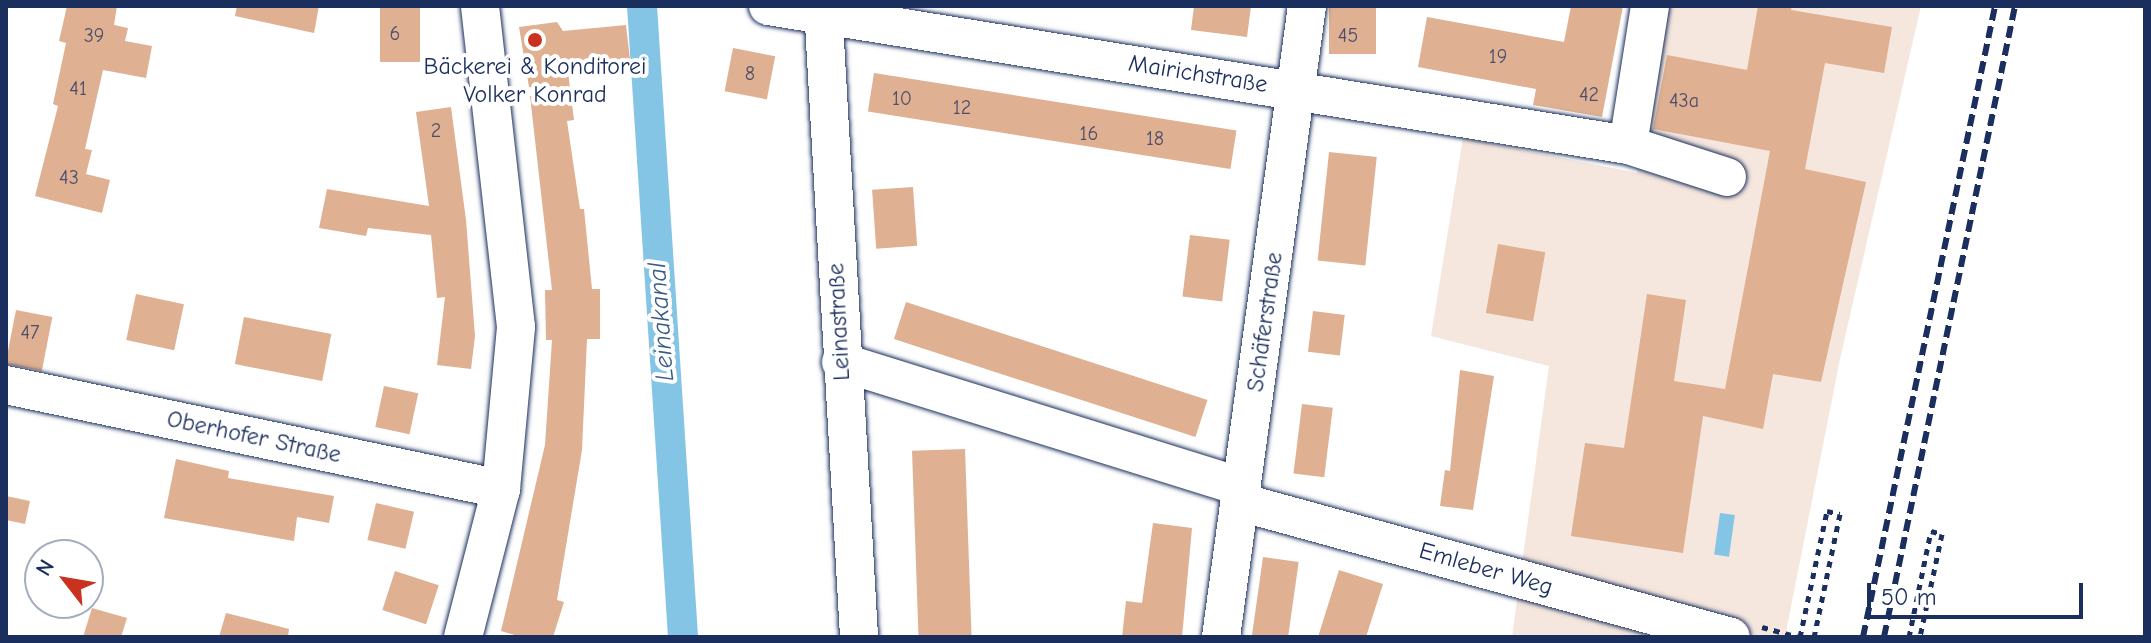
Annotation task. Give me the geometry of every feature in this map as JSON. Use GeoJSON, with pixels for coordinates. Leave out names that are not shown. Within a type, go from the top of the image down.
{"type":"FeatureCollection","features":[{"type":"Feature","properties":{"kind":"street"},"geometry":{"type":"LineString","coordinates":[[463,637],[501,489],[516,327],[480,6]]}},
{"type":"Feature","properties":{"kind":"street","name":"Mairichstraße"},"geometry":{"type":"LineString","coordinates":[[768,6],[823,10],[1628,145],[1727,177]]}},
{"type":"Feature","properties":{"kind":"street","name":"Schäferstraße"},"geometry":{"type":"LineString","coordinates":[[1221,637],[1307,6]]}},
{"type":"Feature","properties":{"kind":"street"},"geometry":{"type":"LineString","coordinates":[[1628,145],[1650,6]]}},
{"type":"Feature","properties":{"kind":"street","name":"Leinastraße"},"geometry":{"type":"LineString","coordinates":[[823,10],[859,637]]}},
{"type":"Feature","properties":{"kind":"street","name":"Emleber Weg"},"geometry":{"type":"LineString","coordinates":[[841,362],[1241,494],[1744,632]]}},
{"type":"Feature","properties":{"kind":"street","name":"Oberhofer Straße"},"geometry":{"type":"LineString","coordinates":[[6,385],[501,489]]}},
{"type":"Feature","properties":{"kind":"path"},"geometry":{"type":"LineString","coordinates":[[1744,632],[1800,637],[1827,511],[1840,514],[1814,637]]}},
{"type":"Feature","properties":{"kind":"path"},"geometry":{"type":"LineString","coordinates":[[1909,637],[1931,531],[1942,534],[1920,637]]}},
{"type":"Feature","properties":{"kind":"shaded area"},"geometry":{"type":"Polygon","coordinates":[[[1666,6],[1921,6],[1840,359],[1785,637],[1512,637],[1549,366],[1431,336],[1463,138],[1637,173],[1666,6]]]}},
{"type":"Feature","properties":{"kind":"water"},"geometry":{"type":"Polygon","coordinates":[[[1720,513],[1735,515],[1729,557],[1714,555],[1720,513]]]}},
{"type":"Feature","properties":{"kind":"building"},"geometry":{"type":"Polygon","coordinates":[[[67,6],[117,6],[114,25],[128,28],[125,41],[152,46],[146,78],[103,70],[85,149],[92,150],[86,174],[110,180],[102,213],[35,196],[58,106],[53,104],[66,43],[59,41],[67,6]]]}},
{"type":"Feature","properties":{"kind":"building"},"geometry":{"type":"Polygon","coordinates":[[[237,6],[319,6],[314,33],[235,16],[237,6]]]}},
{"type":"Feature","properties":{"kind":"building"},"geometry":{"type":"Polygon","coordinates":[[[380,6],[420,6],[420,62],[380,62],[380,6]]]}},
{"type":"Feature","properties":{"kind":"building"},"geometry":{"type":"Polygon","coordinates":[[[1194,6],[1251,6],[1247,37],[1191,30],[1194,6]]]}},
{"type":"Feature","properties":{"kind":"building"},"geometry":{"type":"Polygon","coordinates":[[[1329,6],[1376,6],[1376,54],[1329,54],[1329,6]]]}},
{"type":"Feature","properties":{"kind":"building"},"geometry":{"type":"Polygon","coordinates":[[[1571,6],[1623,6],[1602,117],[1533,105],[1536,89],[1418,67],[1427,17],[1564,42],[1571,6]]]}},
{"type":"Feature","properties":{"kind":"building"},"geometry":{"type":"Polygon","coordinates":[[[1758,6],[1792,6],[1791,10],[1892,27],[1884,73],[1825,63],[1805,169],[1866,182],[1821,382],[1773,374],[1763,429],[1703,416],[1683,553],[1571,536],[1585,443],[1624,448],[1647,294],[1686,300],[1674,381],[1725,389],[1770,151],[1653,129],[1667,55],[1747,70],[1758,6]]]}},
{"type":"Feature","properties":{"kind":"building"},"geometry":{"type":"Polygon","coordinates":[[[557,22],[563,31],[626,25],[631,68],[568,72],[574,120],[567,121],[580,209],[584,209],[592,289],[600,289],[600,339],[587,339],[582,450],[557,600],[564,602],[553,637],[521,637],[501,631],[545,445],[552,340],[546,340],[545,290],[552,290],[530,96],[556,92],[529,87],[519,27],[557,22]]]}},
{"type":"Feature","properties":{"kind":"building"},"geometry":{"type":"Polygon","coordinates":[[[733,48],[775,56],[767,99],[725,91],[733,48]]]}},
{"type":"Feature","properties":{"kind":"building"},"geometry":{"type":"Polygon","coordinates":[[[874,73],[1236,130],[1230,169],[868,112],[874,73]]]}},
{"type":"Feature","properties":{"kind":"building"},"geometry":{"type":"Polygon","coordinates":[[[451,107],[466,220],[475,336],[471,369],[437,365],[445,297],[437,298],[431,235],[368,228],[366,236],[319,228],[327,189],[429,206],[416,112],[451,107]]]}},
{"type":"Feature","properties":{"kind":"building"},"geometry":{"type":"Polygon","coordinates":[[[1329,152],[1377,157],[1365,265],[1318,260],[1329,152]]]}},
{"type":"Feature","properties":{"kind":"building"},"geometry":{"type":"Polygon","coordinates":[[[913,187],[917,246],[876,249],[872,190],[913,187]]]}},
{"type":"Feature","properties":{"kind":"building"},"geometry":{"type":"Polygon","coordinates":[[[1190,235],[1230,240],[1222,301],[1182,297],[1190,235]]]}},
{"type":"Feature","properties":{"kind":"building"},"geometry":{"type":"Polygon","coordinates":[[[1498,244],[1545,252],[1533,321],[1486,313],[1498,244]]]}},
{"type":"Feature","properties":{"kind":"building"},"geometry":{"type":"Polygon","coordinates":[[[136,294],[184,304],[174,350],[126,340],[136,294]]]}},
{"type":"Feature","properties":{"kind":"building"},"geometry":{"type":"Polygon","coordinates":[[[906,302],[1207,400],[1195,437],[894,339],[906,302]]]}},
{"type":"Feature","properties":{"kind":"building"},"geometry":{"type":"Polygon","coordinates":[[[16,310],[52,317],[42,371],[6,364],[16,310]]]}},
{"type":"Feature","properties":{"kind":"building"},"geometry":{"type":"Polygon","coordinates":[[[1313,311],[1345,315],[1340,356],[1308,352],[1313,311]]]}},
{"type":"Feature","properties":{"kind":"building"},"geometry":{"type":"Polygon","coordinates":[[[244,317],[331,334],[322,381],[235,364],[244,317]]]}},
{"type":"Feature","properties":{"kind":"building"},"geometry":{"type":"Polygon","coordinates":[[[1460,370],[1494,376],[1473,510],[1440,506],[1445,470],[1450,471],[1460,370]]]}},
{"type":"Feature","properties":{"kind":"building"},"geometry":{"type":"Polygon","coordinates":[[[384,386],[418,393],[410,434],[375,427],[384,386]]]}},
{"type":"Feature","properties":{"kind":"building"},"geometry":{"type":"Polygon","coordinates":[[[1302,404],[1333,408],[1324,477],[1293,473],[1302,404]]]}},
{"type":"Feature","properties":{"kind":"building"},"geometry":{"type":"Polygon","coordinates":[[[965,449],[972,637],[919,637],[912,451],[965,449]]]}},
{"type":"Feature","properties":{"kind":"building"},"geometry":{"type":"Polygon","coordinates":[[[176,459],[229,471],[228,478],[334,496],[329,523],[297,517],[294,541],[164,518],[176,459]]]}},
{"type":"Feature","properties":{"kind":"building"},"geometry":{"type":"Polygon","coordinates":[[[6,496],[30,501],[25,524],[6,520],[6,496]]]}},
{"type":"Feature","properties":{"kind":"building"},"geometry":{"type":"Polygon","coordinates":[[[376,503],[414,512],[405,549],[367,540],[376,503]]]}},
{"type":"Feature","properties":{"kind":"building"},"geometry":{"type":"Polygon","coordinates":[[[1153,523],[1192,528],[1182,637],[1122,637],[1126,601],[1142,603],[1153,523]]]}},
{"type":"Feature","properties":{"kind":"building"},"geometry":{"type":"Polygon","coordinates":[[[1263,557],[1299,562],[1288,637],[1252,637],[1263,557]]]}},
{"type":"Feature","properties":{"kind":"building"},"geometry":{"type":"Polygon","coordinates":[[[1339,570],[1383,584],[1366,637],[1318,637],[1339,570]]]}},
{"type":"Feature","properties":{"kind":"building"},"geometry":{"type":"Polygon","coordinates":[[[395,571],[439,585],[426,624],[382,610],[395,571]]]}},
{"type":"Feature","properties":{"kind":"building"},"geometry":{"type":"Polygon","coordinates":[[[104,611],[127,618],[121,637],[83,637],[89,619],[104,619],[104,611]]]}},
{"type":"Feature","properties":{"kind":"building"},"geometry":{"type":"Polygon","coordinates":[[[226,613],[289,629],[288,637],[219,637],[226,613]]]}},
{"type":"Feature","properties":{"kind":"waterway","name":"Leinakanal"},"geometry":{"type":"LineString","coordinates":[[642,6],[683,637]]}},
{"type":"Feature","properties":{"kind":"railway"},"geometry":{"type":"LineString","coordinates":[[1863,637],[1995,6]]}},
{"type":"Feature","properties":{"kind":"railway"},"geometry":{"type":"LineString","coordinates":[[1884,637],[2015,6]]}},
{"type":"Feature","properties":{"kind":"place","name":"Bäckerei & Konditorei Volker Konrad"},"geometry":{"type":"Point","coordinates":[535,40]}}]}
